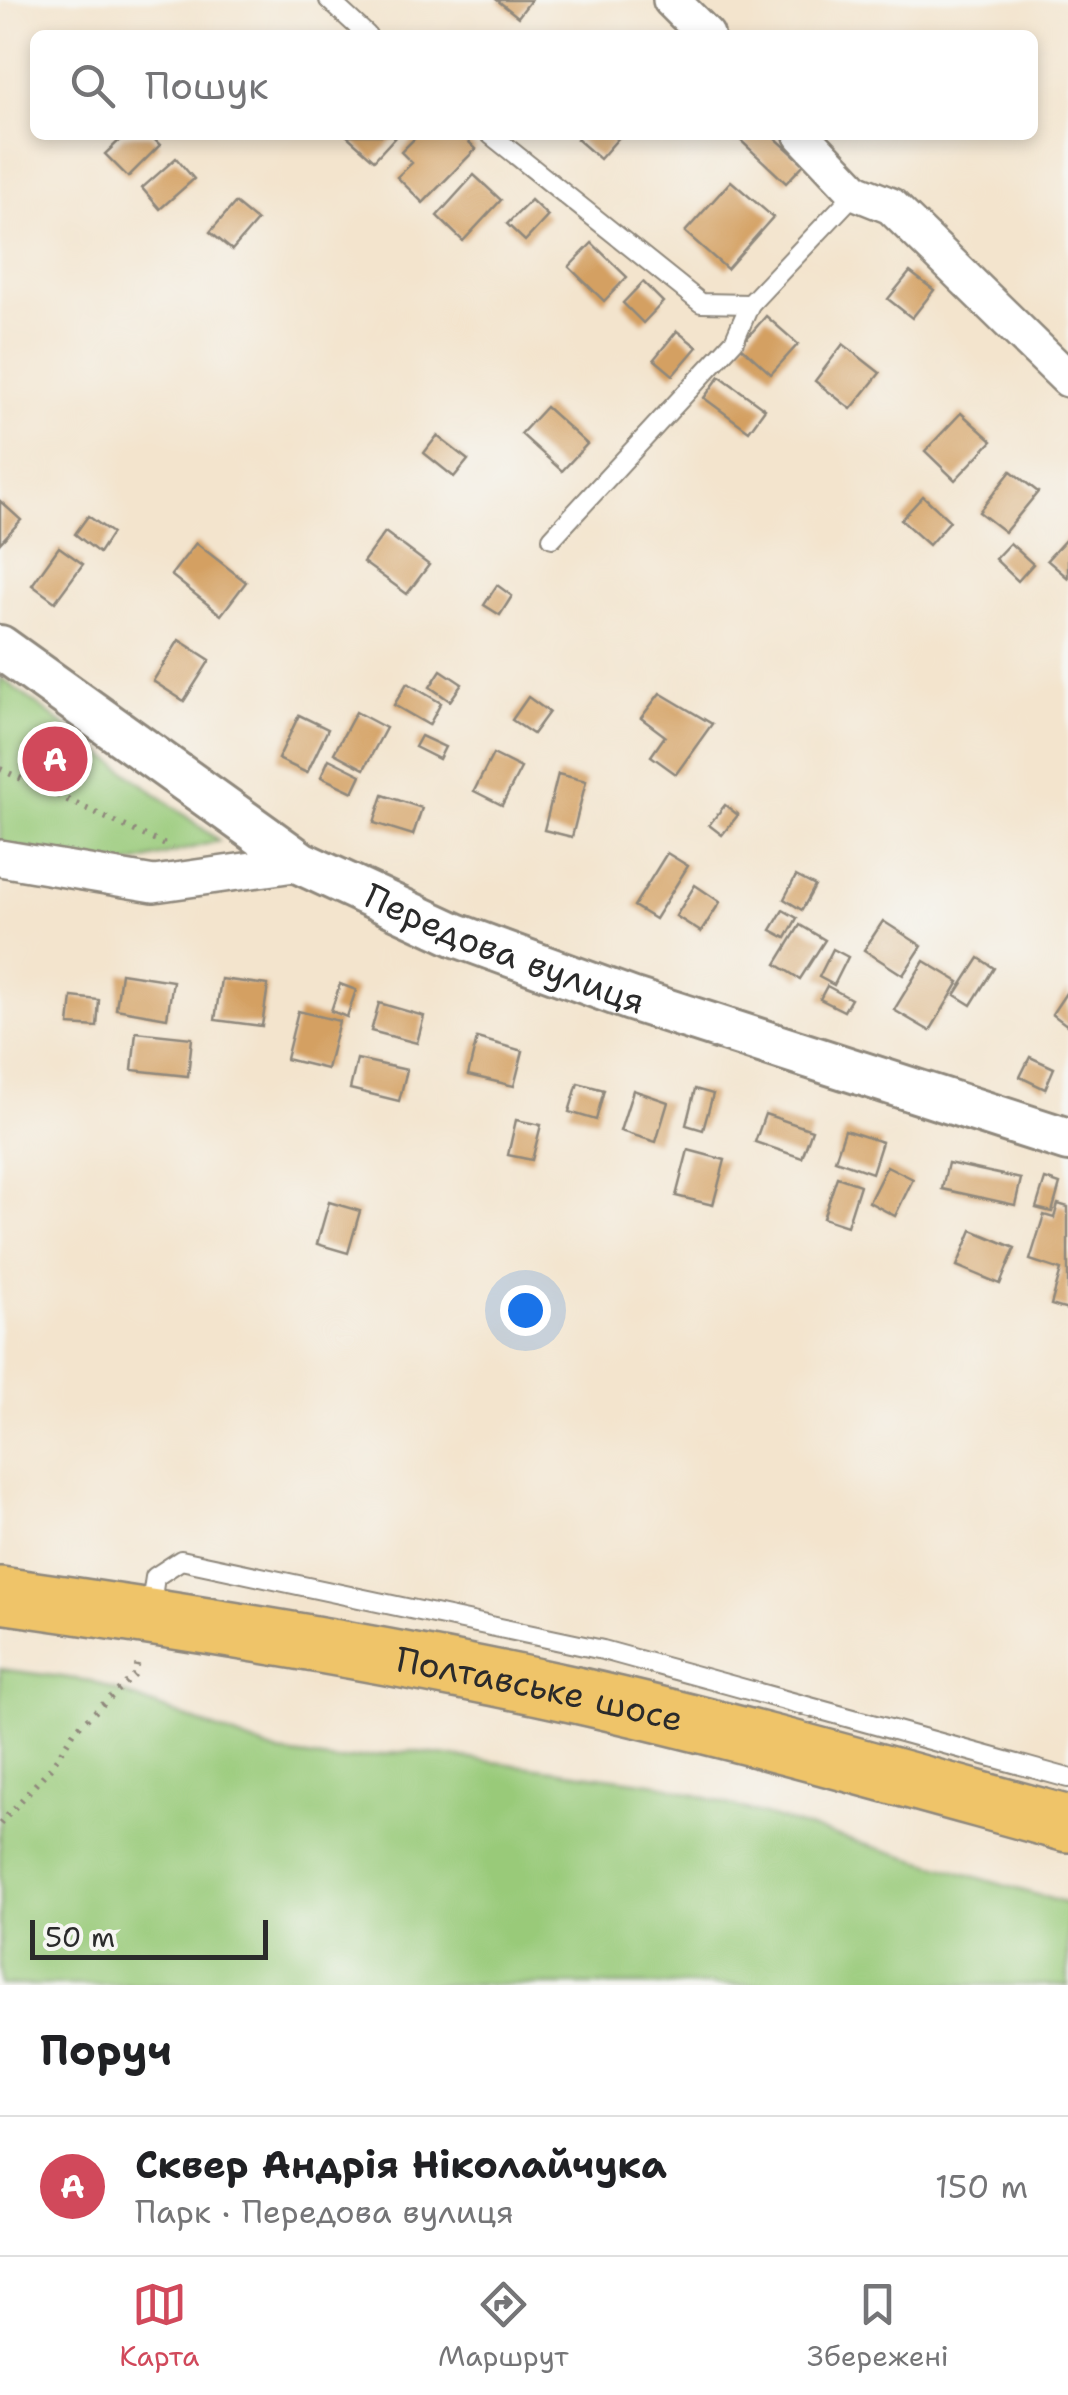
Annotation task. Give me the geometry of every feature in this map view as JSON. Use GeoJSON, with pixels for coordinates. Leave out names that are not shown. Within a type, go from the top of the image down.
{"type":"FeatureCollection","features":[{"type":"Feature","properties":{"kind":"main road","name":"Полтавське шосе"},"geometry":{"type":"LineString","coordinates":[[0,1595],[149,1616],[574,1695],[742,1734],[1068,1824]]}},
{"type":"Feature","properties":{"kind":"street"},"geometry":{"type":"LineString","coordinates":[[671,0],[701,30]]}},
{"type":"Feature","properties":{"kind":"street"},"geometry":{"type":"LineString","coordinates":[[807,140],[856,192],[890,206],[1068,378]]}},
{"type":"Feature","properties":{"kind":"street","name":"Передова вулиця"},"geometry":{"type":"LineString","coordinates":[[0,647],[301,864],[456,934],[631,999],[1068,1140]]}},
{"type":"Feature","properties":{"kind":"street"},"geometry":{"type":"LineString","coordinates":[[0,858],[154,884],[301,864]]}},
{"type":"Feature","properties":{"kind":"lane"},"geometry":{"type":"LineString","coordinates":[[329,0],[362,30]]}},
{"type":"Feature","properties":{"kind":"lane"},"geometry":{"type":"LineString","coordinates":[[498,140],[701,303],[750,304]]}},
{"type":"Feature","properties":{"kind":"lane"},"geometry":{"type":"LineString","coordinates":[[552,538],[734,341],[750,304],[856,192]]}},
{"type":"Feature","properties":{"kind":"lane"},"geometry":{"type":"LineString","coordinates":[[149,1616],[155,1577],[181,1560],[585,1645],[1068,1778]]}},
{"type":"Feature","properties":{"kind":"path"},"geometry":{"type":"LineString","coordinates":[[0,770],[224,872]]}},
{"type":"Feature","properties":{"kind":"path"},"geometry":{"type":"LineString","coordinates":[[0,1824],[52,1766],[75,1730],[135,1674],[149,1616]]}},
{"type":"Feature","properties":{"kind":"green space"},"geometry":{"type":"Polygon","coordinates":[[[0,677],[219,841],[122,866],[0,845],[0,677]]]}},
{"type":"Feature","properties":{"kind":"green space"},"geometry":{"type":"Polygon","coordinates":[[[0,1669],[91,1681],[279,1753],[336,1761],[410,1751],[659,1784],[1068,1904],[1068,1985],[0,1985],[0,1669]]]}},
{"type":"Feature","properties":{"kind":"building"},"geometry":{"type":"Polygon","coordinates":[[[497,0],[531,0],[518,17],[497,0]]]}},
{"type":"Feature","properties":{"kind":"building"},"geometry":{"type":"Polygon","coordinates":[[[120,140],[155,140],[160,145],[128,177],[105,154],[120,140]]]}},
{"type":"Feature","properties":{"kind":"building"},"geometry":{"type":"Polygon","coordinates":[[[352,140],[392,140],[374,160],[352,140]]]}},
{"type":"Feature","properties":{"kind":"building"},"geometry":{"type":"Polygon","coordinates":[[[413,140],[467,140],[476,149],[423,203],[397,177],[412,163],[401,152],[413,140]]]}},
{"type":"Feature","properties":{"kind":"building"},"geometry":{"type":"Polygon","coordinates":[[[578,140],[617,140],[600,159],[578,140]]]}},
{"type":"Feature","properties":{"kind":"building"},"geometry":{"type":"Polygon","coordinates":[[[740,140],[778,140],[804,164],[786,183],[740,140]]]}},
{"type":"Feature","properties":{"kind":"building"},"geometry":{"type":"Polygon","coordinates":[[[176,158],[194,179],[160,209],[142,188],[176,158]]]}},
{"type":"Feature","properties":{"kind":"building"},"geometry":{"type":"Polygon","coordinates":[[[474,175],[501,200],[463,241],[437,216],[474,175]]]}},
{"type":"Feature","properties":{"kind":"building"},"geometry":{"type":"Polygon","coordinates":[[[731,181],[773,217],[727,269],[685,232],[731,181]]]}},
{"type":"Feature","properties":{"kind":"building"},"geometry":{"type":"Polygon","coordinates":[[[531,200],[548,216],[525,241],[507,224],[531,200]]]}},
{"type":"Feature","properties":{"kind":"building"},"geometry":{"type":"Polygon","coordinates":[[[235,203],[257,221],[232,250],[210,232],[235,203]]]}},
{"type":"Feature","properties":{"kind":"building"},"geometry":{"type":"Polygon","coordinates":[[[592,243],[627,277],[604,301],[569,267],[592,243]]]}},
{"type":"Feature","properties":{"kind":"building"},"geometry":{"type":"Polygon","coordinates":[[[910,272],[934,290],[912,318],[888,299],[910,272]]]}},
{"type":"Feature","properties":{"kind":"building"},"geometry":{"type":"Polygon","coordinates":[[[643,282],[663,302],[643,323],[623,303],[643,282]]]}},
{"type":"Feature","properties":{"kind":"building"},"geometry":{"type":"Polygon","coordinates":[[[766,316],[798,344],[771,374],[740,346],[766,316]]]}},
{"type":"Feature","properties":{"kind":"building"},"geometry":{"type":"Polygon","coordinates":[[[677,331],[697,347],[673,375],[654,359],[677,331]]]}},
{"type":"Feature","properties":{"kind":"building"},"geometry":{"type":"Polygon","coordinates":[[[843,344],[880,373],[851,409],[815,381],[843,344]]]}},
{"type":"Feature","properties":{"kind":"building"},"geometry":{"type":"Polygon","coordinates":[[[720,376],[765,409],[749,431],[704,398],[720,376]]]}},
{"type":"Feature","properties":{"kind":"building"},"geometry":{"type":"Polygon","coordinates":[[[546,407],[587,444],[562,471],[521,434],[546,407]]]}},
{"type":"Feature","properties":{"kind":"building"},"geometry":{"type":"Polygon","coordinates":[[[961,413],[992,441],[955,480],[925,451],[961,413]]]}},
{"type":"Feature","properties":{"kind":"building"},"geometry":{"type":"Polygon","coordinates":[[[437,436],[468,460],[454,477],[424,453],[437,436]]]}},
{"type":"Feature","properties":{"kind":"building"},"geometry":{"type":"Polygon","coordinates":[[[1011,471],[1038,492],[1005,532],[979,512],[1011,471]]]}},
{"type":"Feature","properties":{"kind":"building"},"geometry":{"type":"Polygon","coordinates":[[[923,496],[950,521],[929,545],[901,520],[923,496]]]}},
{"type":"Feature","properties":{"kind":"building"},"geometry":{"type":"Polygon","coordinates":[[[0,501],[21,520],[0,543],[0,501]]]}},
{"type":"Feature","properties":{"kind":"building"},"geometry":{"type":"Polygon","coordinates":[[[88,516],[112,533],[99,553],[75,534],[88,516]]]}},
{"type":"Feature","properties":{"kind":"building"},"geometry":{"type":"Polygon","coordinates":[[[385,532],[429,565],[407,594],[363,562],[385,532]]]}},
{"type":"Feature","properties":{"kind":"building"},"geometry":{"type":"Polygon","coordinates":[[[1068,537],[1068,578],[1047,560],[1068,537]]]}},
{"type":"Feature","properties":{"kind":"building"},"geometry":{"type":"Polygon","coordinates":[[[196,543],[246,582],[221,615],[171,575],[196,543]]]}},
{"type":"Feature","properties":{"kind":"building"},"geometry":{"type":"Polygon","coordinates":[[[1010,543],[1033,564],[1018,581],[995,559],[1010,543]]]}},
{"type":"Feature","properties":{"kind":"building"},"geometry":{"type":"Polygon","coordinates":[[[59,547],[83,564],[55,602],[32,585],[59,547]]]}},
{"type":"Feature","properties":{"kind":"building"},"geometry":{"type":"Polygon","coordinates":[[[497,585],[512,596],[500,615],[484,605],[497,585]]]}},
{"type":"Feature","properties":{"kind":"building"},"geometry":{"type":"Polygon","coordinates":[[[179,640],[210,660],[184,701],[153,681],[179,640]]]}},
{"type":"Feature","properties":{"kind":"building"},"geometry":{"type":"Polygon","coordinates":[[[441,670],[462,684],[450,701],[430,687],[441,670]]]}},
{"type":"Feature","properties":{"kind":"building"},"geometry":{"type":"Polygon","coordinates":[[[407,683],[441,703],[429,725],[394,705],[407,683]]]}},
{"type":"Feature","properties":{"kind":"building"},"geometry":{"type":"Polygon","coordinates":[[[660,693],[712,724],[676,774],[651,756],[665,736],[641,718],[660,693]]]}},
{"type":"Feature","properties":{"kind":"building"},"geometry":{"type":"Polygon","coordinates":[[[528,697],[549,712],[533,734],[512,720],[528,697]]]}},
{"type":"Feature","properties":{"kind":"building"},"geometry":{"type":"Polygon","coordinates":[[[356,712],[386,728],[364,769],[334,753],[356,712]]]}},
{"type":"Feature","properties":{"kind":"building"},"geometry":{"type":"Polygon","coordinates":[[[299,715],[328,729],[307,773],[278,759],[299,715]]]}},
{"type":"Feature","properties":{"kind":"building"},"geometry":{"type":"Polygon","coordinates":[[[421,736],[445,747],[439,759],[415,747],[421,736]]]}},
{"type":"Feature","properties":{"kind":"building"},"geometry":{"type":"Polygon","coordinates":[[[493,754],[521,768],[502,805],[474,791],[493,754]]]}},
{"type":"Feature","properties":{"kind":"building"},"geometry":{"type":"Polygon","coordinates":[[[329,759],[361,775],[353,792],[321,777],[329,759]]]}},
{"type":"Feature","properties":{"kind":"building"},"geometry":{"type":"Polygon","coordinates":[[[558,774],[586,781],[572,837],[544,830],[558,774]]]}},
{"type":"Feature","properties":{"kind":"building"},"geometry":{"type":"Polygon","coordinates":[[[383,795],[422,808],[413,835],[374,823],[383,795]]]}},
{"type":"Feature","properties":{"kind":"building"},"geometry":{"type":"Polygon","coordinates":[[[725,805],[738,815],[722,835],[709,825],[725,805]]]}},
{"type":"Feature","properties":{"kind":"building"},"geometry":{"type":"Polygon","coordinates":[[[667,853],[688,866],[655,919],[634,906],[667,853]]]}},
{"type":"Feature","properties":{"kind":"building"},"geometry":{"type":"Polygon","coordinates":[[[796,876],[815,886],[802,910],[784,899],[796,876]]]}},
{"type":"Feature","properties":{"kind":"building"},"geometry":{"type":"Polygon","coordinates":[[[695,885],[720,902],[701,932],[676,916],[695,885]]]}},
{"type":"Feature","properties":{"kind":"building"},"geometry":{"type":"Polygon","coordinates":[[[783,910],[797,918],[786,938],[771,930],[783,910]]]}},
{"type":"Feature","properties":{"kind":"building"},"geometry":{"type":"Polygon","coordinates":[[[883,921],[922,946],[903,975],[864,950],[883,921]]]}},
{"type":"Feature","properties":{"kind":"building"},"geometry":{"type":"Polygon","coordinates":[[[800,925],[825,940],[800,979],[776,964],[800,925]]]}},
{"type":"Feature","properties":{"kind":"building"},"geometry":{"type":"Polygon","coordinates":[[[833,949],[848,957],[834,985],[819,977],[833,949]]]}},
{"type":"Feature","properties":{"kind":"building"},"geometry":{"type":"Polygon","coordinates":[[[979,958],[994,968],[971,1005],[955,995],[979,958]]]}},
{"type":"Feature","properties":{"kind":"building"},"geometry":{"type":"Polygon","coordinates":[[[924,961],[959,982],[930,1031],[894,1010],[924,961]]]}},
{"type":"Feature","properties":{"kind":"building"},"geometry":{"type":"Polygon","coordinates":[[[121,973],[173,981],[167,1018],[116,1009],[121,973]]]}},
{"type":"Feature","properties":{"kind":"building"},"geometry":{"type":"Polygon","coordinates":[[[221,979],[268,985],[262,1026],[215,1020],[221,979]]]}},
{"type":"Feature","properties":{"kind":"building"},"geometry":{"type":"Polygon","coordinates":[[[340,984],[356,990],[347,1017],[331,1011],[340,984]]]}},
{"type":"Feature","properties":{"kind":"building"},"geometry":{"type":"Polygon","coordinates":[[[827,986],[851,999],[844,1011],[820,999],[827,986]]]}},
{"type":"Feature","properties":{"kind":"building"},"geometry":{"type":"Polygon","coordinates":[[[1068,990],[1068,1026],[1052,1014],[1068,990]]]}},
{"type":"Feature","properties":{"kind":"building"},"geometry":{"type":"Polygon","coordinates":[[[72,997],[99,1000],[97,1027],[69,1025],[72,997]]]}},
{"type":"Feature","properties":{"kind":"building"},"geometry":{"type":"Polygon","coordinates":[[[379,1003],[424,1016],[417,1043],[371,1031],[379,1003]]]}},
{"type":"Feature","properties":{"kind":"building"},"geometry":{"type":"Polygon","coordinates":[[[298,1011],[339,1021],[327,1069],[286,1059],[298,1011]]]}},
{"type":"Feature","properties":{"kind":"building"},"geometry":{"type":"Polygon","coordinates":[[[136,1032],[192,1038],[188,1076],[132,1070],[136,1032]]]}},
{"type":"Feature","properties":{"kind":"building"},"geometry":{"type":"Polygon","coordinates":[[[477,1038],[523,1051],[514,1086],[468,1075],[477,1038]]]}},
{"type":"Feature","properties":{"kind":"building"},"geometry":{"type":"Polygon","coordinates":[[[1030,1057],[1054,1068],[1045,1089],[1020,1077],[1030,1057]]]}},
{"type":"Feature","properties":{"kind":"building"},"geometry":{"type":"Polygon","coordinates":[[[357,1059],[407,1070],[399,1101],[350,1089],[357,1059]]]}},
{"type":"Feature","properties":{"kind":"building"},"geometry":{"type":"Polygon","coordinates":[[[578,1083],[604,1090],[596,1120],[569,1112],[578,1083]]]}},
{"type":"Feature","properties":{"kind":"building"},"geometry":{"type":"Polygon","coordinates":[[[695,1089],[713,1094],[703,1130],[686,1125],[695,1089]]]}},
{"type":"Feature","properties":{"kind":"building"},"geometry":{"type":"Polygon","coordinates":[[[633,1090],[668,1102],[656,1142],[620,1131],[633,1090]]]}},
{"type":"Feature","properties":{"kind":"building"},"geometry":{"type":"Polygon","coordinates":[[[765,1114],[812,1130],[802,1158],[755,1142],[765,1114]]]}},
{"type":"Feature","properties":{"kind":"building"},"geometry":{"type":"Polygon","coordinates":[[[516,1120],[541,1125],[532,1160],[508,1155],[516,1120]]]}},
{"type":"Feature","properties":{"kind":"building"},"geometry":{"type":"Polygon","coordinates":[[[845,1130],[882,1142],[872,1173],[835,1160],[845,1130]]]}},
{"type":"Feature","properties":{"kind":"building"},"geometry":{"type":"Polygon","coordinates":[[[688,1150],[725,1160],[713,1205],[676,1196],[688,1150]]]}},
{"type":"Feature","properties":{"kind":"building"},"geometry":{"type":"Polygon","coordinates":[[[948,1163],[1021,1179],[1015,1205],[942,1189],[948,1163]]]}},
{"type":"Feature","properties":{"kind":"building"},"geometry":{"type":"Polygon","coordinates":[[[887,1166],[913,1179],[895,1216],[869,1202],[887,1166]]]}},
{"type":"Feature","properties":{"kind":"building"},"geometry":{"type":"Polygon","coordinates":[[[837,1177],[860,1185],[847,1226],[823,1218],[837,1177]]]}},
{"type":"Feature","properties":{"kind":"building"},"geometry":{"type":"Polygon","coordinates":[[[1045,1179],[1060,1184],[1052,1212],[1036,1208],[1045,1179]]]}},
{"type":"Feature","properties":{"kind":"building"},"geometry":{"type":"Polygon","coordinates":[[[329,1202],[360,1211],[348,1253],[317,1244],[329,1202]]]}},
{"type":"Feature","properties":{"kind":"building"},"geometry":{"type":"Polygon","coordinates":[[[1058,1204],[1068,1207],[1068,1310],[1051,1305],[1061,1270],[1030,1260],[1044,1215],[1054,1218],[1058,1204]]]}},
{"type":"Feature","properties":{"kind":"building"},"geometry":{"type":"Polygon","coordinates":[[[972,1230],[1015,1248],[1000,1284],[957,1266],[972,1230]]]}},
{"type":"Feature","properties":{"kind":"place","name":"Сквер Андрія Ніколайчука"},"geometry":{"type":"Point","coordinates":[55,759]}}]}
